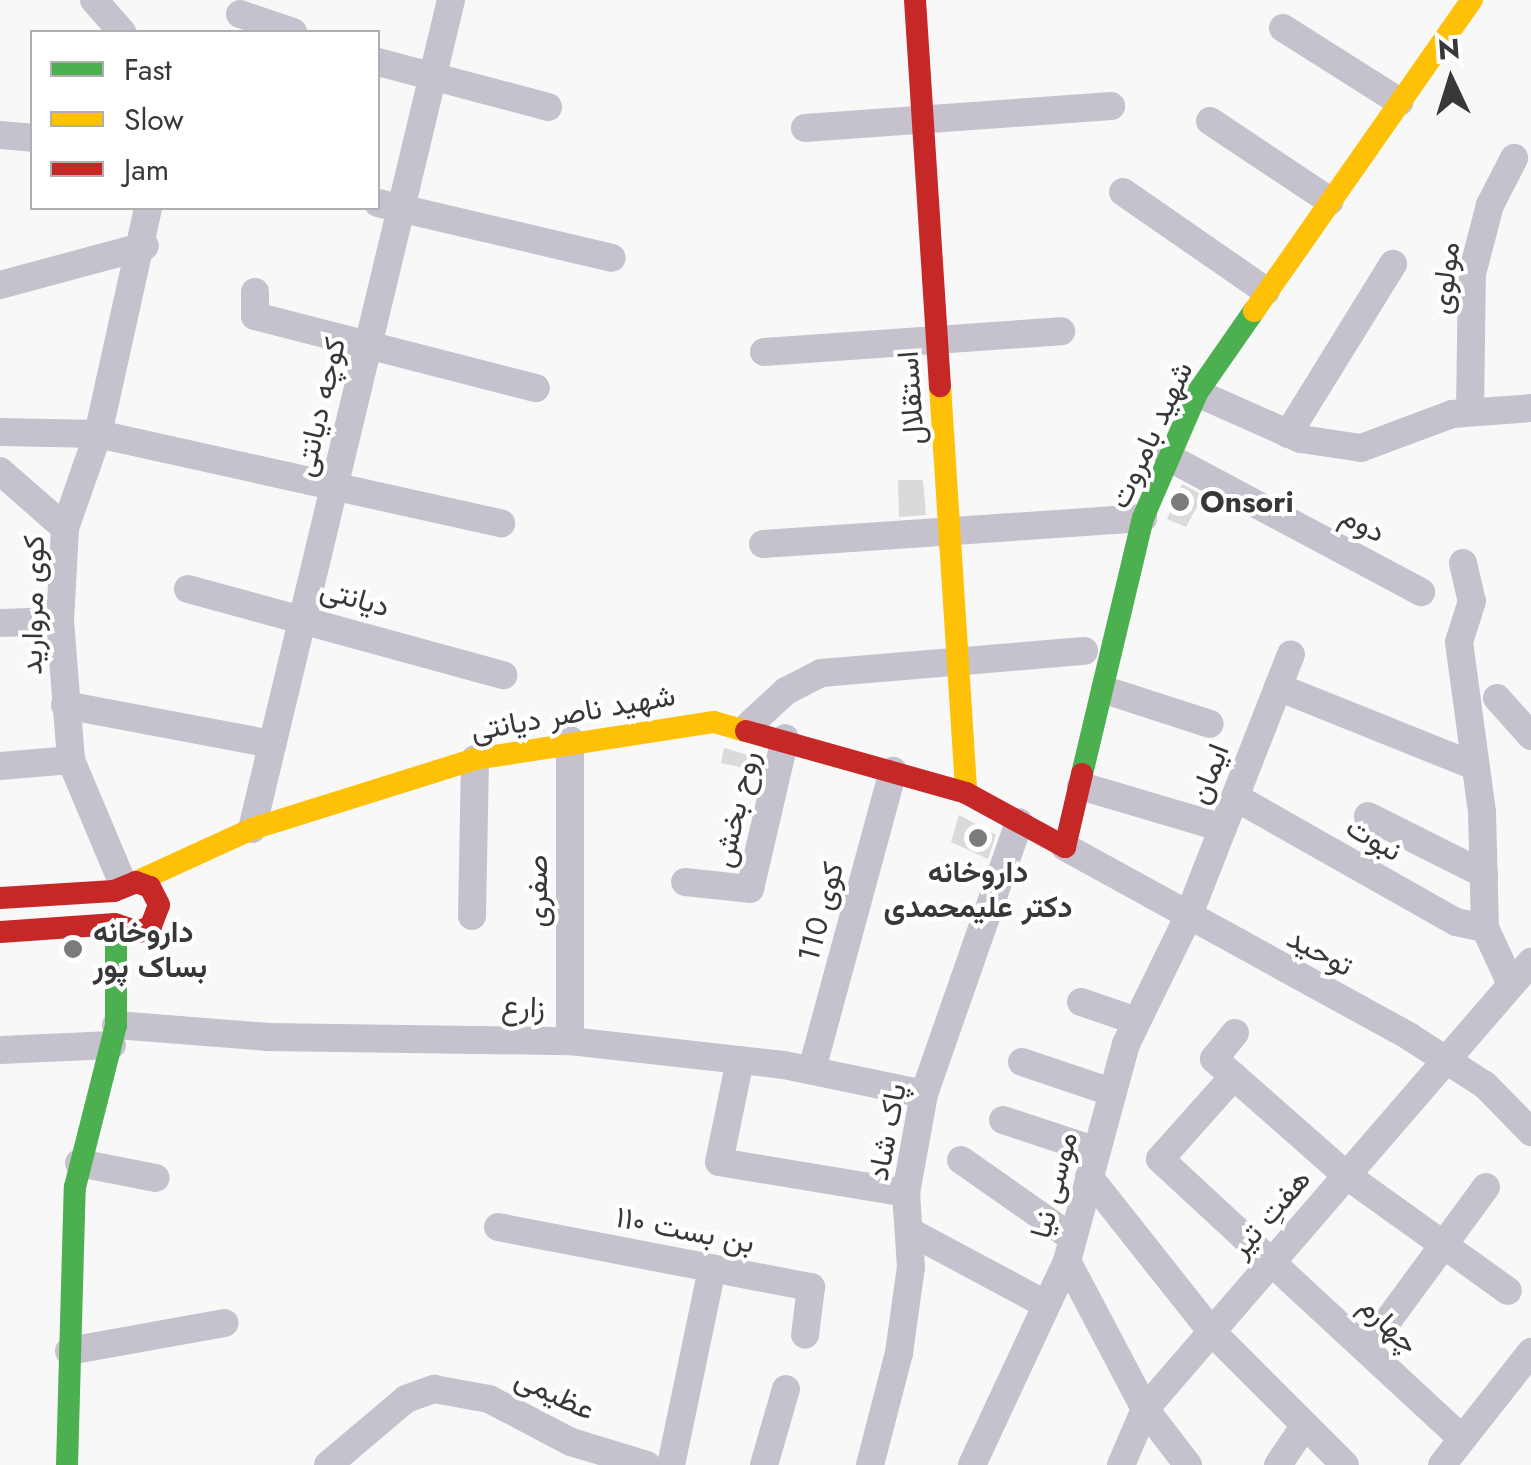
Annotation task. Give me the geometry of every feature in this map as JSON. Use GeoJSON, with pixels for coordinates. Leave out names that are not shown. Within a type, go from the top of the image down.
{"type":"FeatureCollection","features":[{"type":"Feature","properties":{"kind":"main road","name":"استقلال"},"geometry":{"type":"LineString","coordinates":[[915,0],[966,793]]}},
{"type":"Feature","properties":{"kind":"main road","name":"شهید بامروت"},"geometry":{"type":"LineString","coordinates":[[1065,846],[1143,518],[1197,393],[1472,0]]}},
{"type":"Feature","properties":{"kind":"main road","name":"شهید ناصر دیانتی"},"geometry":{"type":"LineString","coordinates":[[124,886],[252,830],[475,759],[655,725],[748,726],[966,793],[1065,846]]}},
{"type":"Feature","properties":{"kind":"main road","name":"شهید ناصر دیانتی"},"geometry":{"type":"LineString","coordinates":[[67,1465],[79,1163],[115,1027],[156,916],[203,852]]}},
{"type":"Feature","properties":{"kind":"main road"},"geometry":{"type":"LineString","coordinates":[[0,898],[150,887],[156,916],[132,932],[116,924],[0,932]]}},
{"type":"Feature","properties":{"kind":"main road","name":"شهید ناصر دیانتی"},"geometry":{"type":"LineString","coordinates":[[115,1027],[116,924]]}},
{"type":"Feature","properties":{"kind":"street"},"geometry":{"type":"LineString","coordinates":[[94,0],[120,30]]}},
{"type":"Feature","properties":{"kind":"street","name":"کوچه دیانتی"},"geometry":{"type":"LineString","coordinates":[[252,830],[368,346],[389,206],[431,82],[450,0]]}},
{"type":"Feature","properties":{"kind":"street"},"geometry":{"type":"LineString","coordinates":[[238,15],[287,30]]}},
{"type":"Feature","properties":{"kind":"street"},"geometry":{"type":"LineString","coordinates":[[1284,28],[1400,102]]}},
{"type":"Feature","properties":{"kind":"street"},"geometry":{"type":"LineString","coordinates":[[380,63],[431,82],[548,107]]}},
{"type":"Feature","properties":{"kind":"street"},"geometry":{"type":"LineString","coordinates":[[805,128],[1111,106]]}},
{"type":"Feature","properties":{"kind":"street"},"geometry":{"type":"LineString","coordinates":[[1210,121],[1330,201]]}},
{"type":"Feature","properties":{"kind":"street"},"geometry":{"type":"LineString","coordinates":[[0,135],[30,138]]}},
{"type":"Feature","properties":{"kind":"street","name":"مولوی"},"geometry":{"type":"LineString","coordinates":[[1470,412],[1472,274],[1490,205],[1514,158]]}},
{"type":"Feature","properties":{"kind":"street"},"geometry":{"type":"LineString","coordinates":[[1123,192],[1266,291]]}},
{"type":"Feature","properties":{"kind":"street"},"geometry":{"type":"LineString","coordinates":[[389,206],[612,258]]}},
{"type":"Feature","properties":{"kind":"street","name":"کوی مروارید"},"geometry":{"type":"LineString","coordinates":[[124,886],[71,760],[60,621],[65,528],[98,434],[145,246],[148,210]]}},
{"type":"Feature","properties":{"kind":"street"},"geometry":{"type":"LineString","coordinates":[[0,285],[145,246]]}},
{"type":"Feature","properties":{"kind":"street"},"geometry":{"type":"LineString","coordinates":[[1288,434],[1393,264]]}},
{"type":"Feature","properties":{"kind":"street"},"geometry":{"type":"LineString","coordinates":[[255,292],[255,316],[536,388]]}},
{"type":"Feature","properties":{"kind":"street"},"geometry":{"type":"LineString","coordinates":[[764,352],[1061,331]]}},
{"type":"Feature","properties":{"kind":"street"},"geometry":{"type":"LineString","coordinates":[[1197,393],[1288,434],[1361,448],[1470,412],[1530,408],[1531,436]]}},
{"type":"Feature","properties":{"kind":"street"},"geometry":{"type":"LineString","coordinates":[[0,432],[98,434],[336,480],[501,523]]}},
{"type":"Feature","properties":{"kind":"street","name":"دوم"},"geometry":{"type":"LineString","coordinates":[[1168,457],[1421,592]]}},
{"type":"Feature","properties":{"kind":"street"},"geometry":{"type":"LineString","coordinates":[[0,471],[65,528]]}},
{"type":"Feature","properties":{"kind":"street"},"geometry":{"type":"LineString","coordinates":[[763,544],[1143,518]]}},
{"type":"Feature","properties":{"kind":"street"},"geometry":{"type":"LineString","coordinates":[[1463,563],[1472,602],[1459,642],[1475,766],[1485,928],[1512,984]]}},
{"type":"Feature","properties":{"kind":"street","name":"دیانتی"},"geometry":{"type":"LineString","coordinates":[[188,588],[303,616],[503,675]]}},
{"type":"Feature","properties":{"kind":"street"},"geometry":{"type":"LineString","coordinates":[[0,622],[60,621]]}},
{"type":"Feature","properties":{"kind":"street"},"geometry":{"type":"LineString","coordinates":[[748,726],[786,691],[821,673],[1084,651]]}},
{"type":"Feature","properties":{"kind":"street","name":"ایمان"},"geometry":{"type":"LineString","coordinates":[[1188,918],[1291,654]]}},
{"type":"Feature","properties":{"kind":"street"},"geometry":{"type":"LineString","coordinates":[[1278,687],[1475,766]]}},
{"type":"Feature","properties":{"kind":"street"},"geometry":{"type":"LineString","coordinates":[[1105,690],[1210,724]]}},
{"type":"Feature","properties":{"kind":"street"},"geometry":{"type":"LineString","coordinates":[[1497,698],[1531,736]]}},
{"type":"Feature","properties":{"kind":"street"},"geometry":{"type":"LineString","coordinates":[[64,705],[272,744]]}},
{"type":"Feature","properties":{"kind":"street","name":"روح بخش"},"geometry":{"type":"LineString","coordinates":[[685,882],[750,889],[785,738]]}},
{"type":"Feature","properties":{"kind":"street","name":"صفری"},"geometry":{"type":"LineString","coordinates":[[570,740],[570,1041]]}},
{"type":"Feature","properties":{"kind":"street"},"geometry":{"type":"LineString","coordinates":[[472,916],[475,759]]}},
{"type":"Feature","properties":{"kind":"street"},"geometry":{"type":"LineString","coordinates":[[0,766],[71,760]]}},
{"type":"Feature","properties":{"kind":"street","name":"کوی 110"},"geometry":{"type":"LineString","coordinates":[[812,1069],[893,772]]}},
{"type":"Feature","properties":{"kind":"street"},"geometry":{"type":"LineString","coordinates":[[1081,786],[1223,828]]}},
{"type":"Feature","properties":{"kind":"street","name":"نبوت"},"geometry":{"type":"LineString","coordinates":[[1235,797],[1456,922],[1485,928]]}},
{"type":"Feature","properties":{"kind":"street"},"geometry":{"type":"LineString","coordinates":[[1368,816],[1484,874]]}},
{"type":"Feature","properties":{"kind":"street","name":"پاک شاد"},"geometry":{"type":"LineString","coordinates":[[870,1465],[899,1353],[909,1231],[906,1192],[924,1094],[1020,822]]}},
{"type":"Feature","properties":{"kind":"street","name":"توحید"},"geometry":{"type":"LineString","coordinates":[[1065,846],[1444,1060],[1530,1130]]}},
{"type":"Feature","properties":{"kind":"street","name":"موسی نیا"},"geometry":{"type":"LineString","coordinates":[[972,1465],[1069,1249],[1111,1092],[1136,1021],[1188,918]]}},
{"type":"Feature","properties":{"kind":"street","name":"هفتِ تیر"},"geometry":{"type":"LineString","coordinates":[[1120,1465],[1146,1410],[1531,962]]}},
{"type":"Feature","properties":{"kind":"street"},"geometry":{"type":"LineString","coordinates":[[1080,1002],[1136,1021]]}},
{"type":"Feature","properties":{"kind":"street","name":"زارع"},"geometry":{"type":"LineString","coordinates":[[0,1050],[115,1027],[268,1037],[570,1041],[812,1069],[924,1094]]}},
{"type":"Feature","properties":{"kind":"street"},"geometry":{"type":"LineString","coordinates":[[1235,1033],[1214,1059],[1346,1175],[1508,1291]]}},
{"type":"Feature","properties":{"kind":"street"},"geometry":{"type":"LineString","coordinates":[[740,1060],[719,1162],[906,1192]]}},
{"type":"Feature","properties":{"kind":"street"},"geometry":{"type":"LineString","coordinates":[[1022,1062],[1111,1092]]}},
{"type":"Feature","properties":{"kind":"street","name":"چهارم"},"geometry":{"type":"LineString","coordinates":[[1234,1076],[1160,1159],[1460,1438]]}},
{"type":"Feature","properties":{"kind":"street"},"geometry":{"type":"LineString","coordinates":[[1003,1120],[1093,1164],[1212,1332],[1345,1465]]}},
{"type":"Feature","properties":{"kind":"street"},"geometry":{"type":"LineString","coordinates":[[961,1160],[1069,1249],[1146,1410],[1188,1465]]}},
{"type":"Feature","properties":{"kind":"street"},"geometry":{"type":"LineString","coordinates":[[79,1163],[156,1178]]}},
{"type":"Feature","properties":{"kind":"street"},"geometry":{"type":"LineString","coordinates":[[1367,1350],[1486,1187]]}},
{"type":"Feature","properties":{"kind":"street","name":"بن بست ۱۱۰"},"geometry":{"type":"LineString","coordinates":[[498,1227],[811,1287],[805,1335]]}},
{"type":"Feature","properties":{"kind":"street"},"geometry":{"type":"LineString","coordinates":[[909,1231],[1043,1302]]}},
{"type":"Feature","properties":{"kind":"street"},"geometry":{"type":"LineString","coordinates":[[671,1465],[712,1269]]}},
{"type":"Feature","properties":{"kind":"street"},"geometry":{"type":"LineString","coordinates":[[70,1351],[224,1323]]}},
{"type":"Feature","properties":{"kind":"street"},"geometry":{"type":"LineString","coordinates":[[1442,1465],[1531,1352]]}},
{"type":"Feature","properties":{"kind":"street","name":"عظیمی"},"geometry":{"type":"LineString","coordinates":[[328,1465],[406,1399],[434,1389],[490,1400],[568,1453],[648,1465]]}},
{"type":"Feature","properties":{"kind":"street"},"geometry":{"type":"LineString","coordinates":[[764,1465],[786,1389]]}},
{"type":"Feature","properties":{"kind":"street"},"geometry":{"type":"LineString","coordinates":[[1278,1465],[1305,1425]]}},
{"type":"Feature","properties":{"kind":"building"},"geometry":{"type":"Polygon","coordinates":[[[898,480],[923,480],[926,515],[899,517],[898,480]]]}},
{"type":"Feature","properties":{"kind":"building"},"geometry":{"type":"Polygon","coordinates":[[[1182,484],[1203,495],[1186,527],[1167,519],[1182,484]]]}},
{"type":"Feature","properties":{"kind":"building"},"geometry":{"type":"Polygon","coordinates":[[[724,748],[762,759],[759,771],[721,763],[724,748]]]}},
{"type":"Feature","properties":{"kind":"building","name":"داروخانه دکتر علیمحمدی"},"geometry":{"type":"Polygon","coordinates":[[[959,815],[996,835],[988,859],[951,842],[959,815]]]}},
{"type":"Feature","properties":{"kind":"traffic: fast"},"geometry":{"type":"LineString","coordinates":[[1082,774],[1143,518],[1197,393],[1254,311]]}},
{"type":"Feature","properties":{"kind":"traffic: fast"},"geometry":{"type":"LineString","coordinates":[[67,1465],[75,1187],[116,1025],[116,925]]}},
{"type":"Feature","properties":{"kind":"traffic: slow"},"geometry":{"type":"LineString","coordinates":[[1254,311],[1472,0]]}},
{"type":"Feature","properties":{"kind":"traffic: slow"},"geometry":{"type":"LineString","coordinates":[[940,386],[966,793]]}},
{"type":"Feature","properties":{"kind":"traffic: slow"},"geometry":{"type":"LineString","coordinates":[[136,882],[252,829],[475,759],[714,722],[746,731]]}},
{"type":"Feature","properties":{"kind":"traffic: jam"},"geometry":{"type":"LineString","coordinates":[[915,0],[940,386]]}},
{"type":"Feature","properties":{"kind":"traffic: jam"},"geometry":{"type":"LineString","coordinates":[[746,731],[966,793],[1065,847],[1082,774]]}},
{"type":"Feature","properties":{"kind":"traffic: jam"},"geometry":{"type":"LineString","coordinates":[[0,898],[114,891],[136,882],[150,887],[159,905],[151,926],[138,932],[115,924],[0,932]]}},
{"type":"Feature","properties":{"kind":"place","name":"Onsori"},"geometry":{"type":"Point","coordinates":[1180,502]}},
{"type":"Feature","properties":{"kind":"place","name":"داروخانه دکتر علیمحمدی"},"geometry":{"type":"Point","coordinates":[978,838]}},
{"type":"Feature","properties":{"kind":"place","name":"داروخانه بساک پور"},"geometry":{"type":"Point","coordinates":[73,949]}}]}
